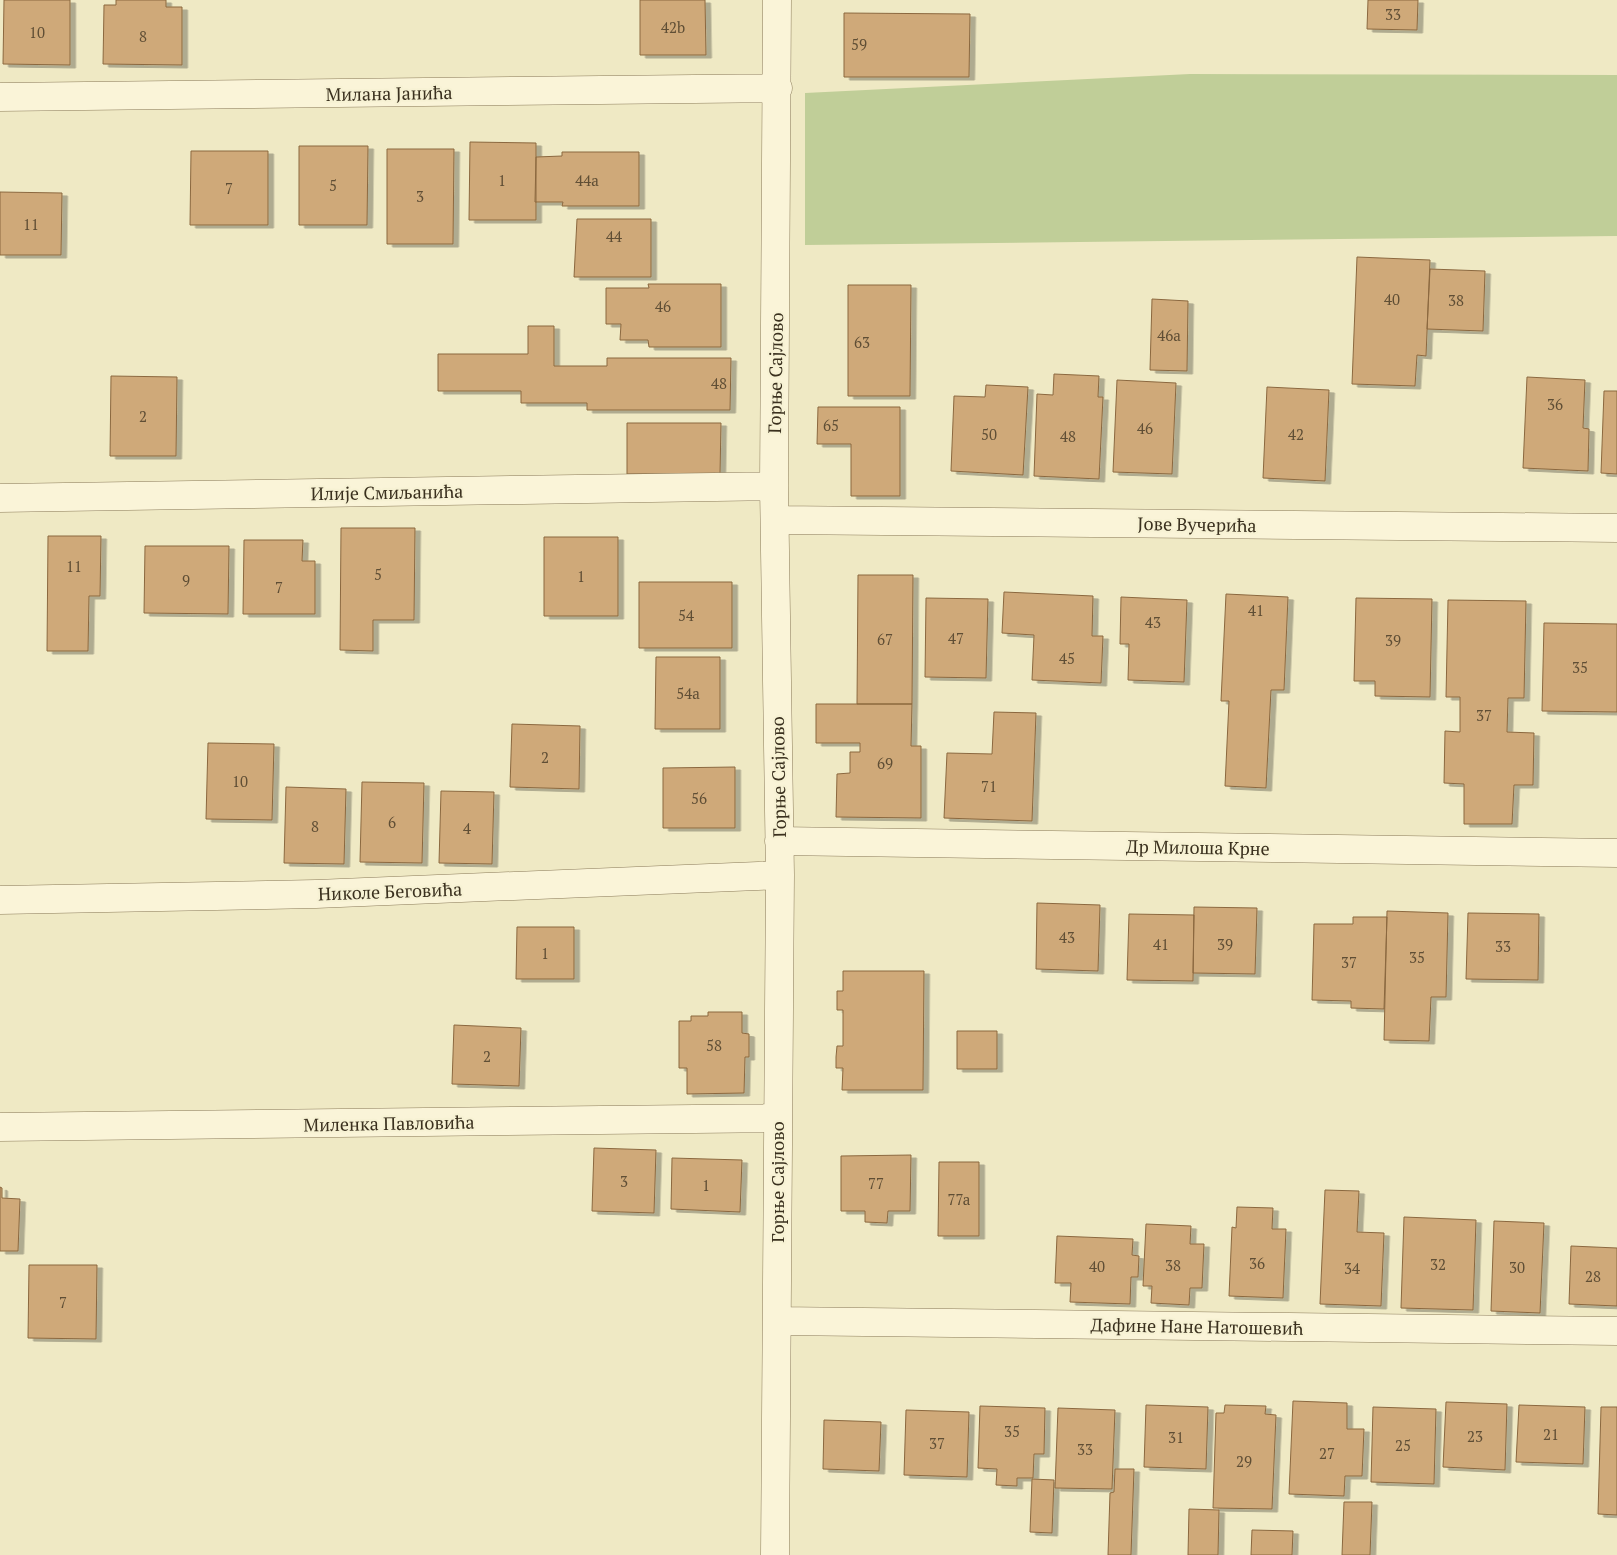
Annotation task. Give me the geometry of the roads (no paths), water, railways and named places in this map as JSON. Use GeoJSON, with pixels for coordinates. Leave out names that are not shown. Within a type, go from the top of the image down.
{"type":"FeatureCollection","features":[{"type":"Feature","properties":{"kind":"street","name":"Горње Сајлово"},"geometry":{"type":"LineString","coordinates":[[775,1555],[780,875],[774,486],[778,88],[777,0]]}},
{"type":"Feature","properties":{"kind":"street","name":"Милана Јанића"},"geometry":{"type":"LineString","coordinates":[[0,97],[778,88]]}},
{"type":"Feature","properties":{"kind":"street","name":"Илије Смиљанића"},"geometry":{"type":"LineString","coordinates":[[0,498],[774,486]]}},
{"type":"Feature","properties":{"kind":"street","name":"Јове Вучерића"},"geometry":{"type":"LineString","coordinates":[[776,520],[1617,528]]}},
{"type":"Feature","properties":{"kind":"street","name":"Др Милоша Крне"},"geometry":{"type":"LineString","coordinates":[[779,841],[1617,853]]}},
{"type":"Feature","properties":{"kind":"street","name":"Николе Беговића"},"geometry":{"type":"LineString","coordinates":[[0,900],[316,894],[780,875]]}},
{"type":"Feature","properties":{"kind":"street","name":"Миленка Павловића"},"geometry":{"type":"LineString","coordinates":[[0,1127],[778,1118]]}},
{"type":"Feature","properties":{"kind":"street","name":"Дафине Нане Натошевић"},"geometry":{"type":"LineString","coordinates":[[777,1321],[1617,1331]]}}]}
